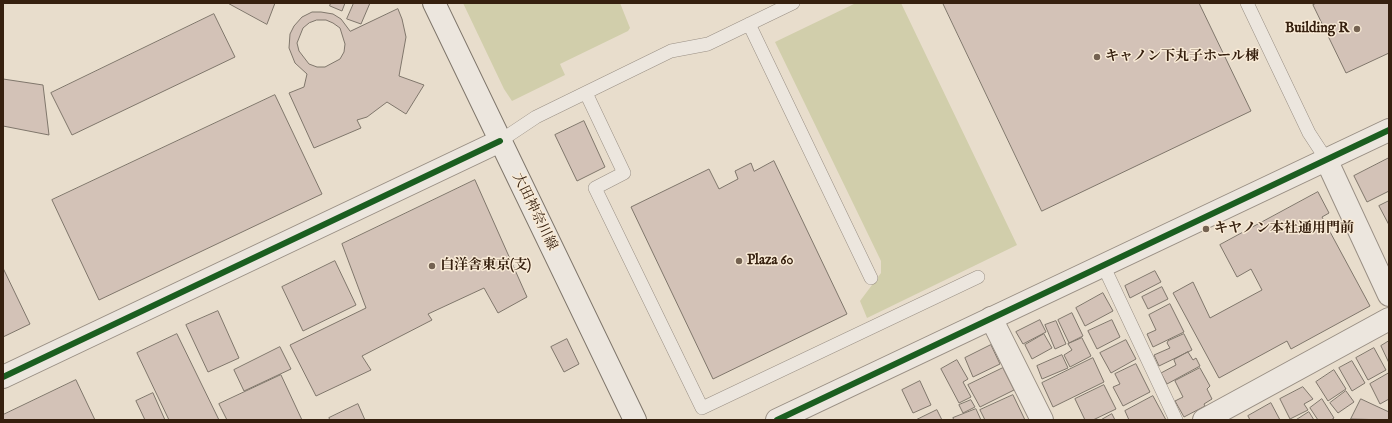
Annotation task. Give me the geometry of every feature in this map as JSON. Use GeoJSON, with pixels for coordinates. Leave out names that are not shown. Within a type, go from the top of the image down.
{"type":"FeatureCollection","features":[{"type":"Feature","properties":{"kind":"street","name":"大田神奈川線"},"geometry":{"type":"LineString","coordinates":[[434,3],[635,420]]}},
{"type":"Feature","properties":{"kind":"street"},"geometry":{"type":"LineString","coordinates":[[777,420],[1389,130]]}},
{"type":"Feature","properties":{"kind":"street"},"geometry":{"type":"LineString","coordinates":[[3,377],[500,141]]}},
{"type":"Feature","properties":{"kind":"street"},"geometry":{"type":"LineString","coordinates":[[1326,159],[1389,295]]}},
{"type":"Feature","properties":{"kind":"street"},"geometry":{"type":"LineString","coordinates":[[991,318],[1042,420]]}},
{"type":"Feature","properties":{"kind":"street"},"geometry":{"type":"LineString","coordinates":[[1216,417],[1389,319]]}},
{"type":"Feature","properties":{"kind":"lane"},"geometry":{"type":"LineString","coordinates":[[500,141],[536,117],[671,51],[708,44],[793,3]]}},
{"type":"Feature","properties":{"kind":"lane"},"geometry":{"type":"LineString","coordinates":[[1247,3],[1309,133],[1326,159]]}},
{"type":"Feature","properties":{"kind":"lane"},"geometry":{"type":"LineString","coordinates":[[749,24],[871,278]]}},
{"type":"Feature","properties":{"kind":"lane"},"geometry":{"type":"LineString","coordinates":[[586,93],[624,173],[595,188],[702,408],[978,277]]}},
{"type":"Feature","properties":{"kind":"lane"},"geometry":{"type":"LineString","coordinates":[[1103,265],[1176,420]]}},
{"type":"Feature","properties":{"kind":"shaded area"},"geometry":{"type":"Polygon","coordinates":[[[463,3],[620,3],[630,28],[628,31],[560,64],[565,75],[512,101],[504,89],[463,3]]]}},
{"type":"Feature","properties":{"kind":"shaded area"},"geometry":{"type":"Polygon","coordinates":[[[856,3],[901,3],[1017,245],[867,318],[860,301],[881,273],[881,261],[775,42],[856,3]]]}},
{"type":"Feature","properties":{"kind":"building"},"geometry":{"type":"Polygon","coordinates":[[[228,3],[275,3],[267,24],[228,3]]]}},
{"type":"Feature","properties":{"kind":"building"},"geometry":{"type":"Polygon","coordinates":[[[331,3],[345,3],[342,11],[330,6],[331,3]]]}},
{"type":"Feature","properties":{"kind":"building"},"geometry":{"type":"Polygon","coordinates":[[[354,3],[370,3],[361,24],[347,19],[354,3]]]}},
{"type":"Feature","properties":{"kind":"building","name":"キャノン下丸子ホール棟"},"geometry":{"type":"Polygon","coordinates":[[[943,3],[1199,3],[1251,111],[1042,211],[943,3]]]}},
{"type":"Feature","properties":{"kind":"building","name":"Building R"},"geometry":{"type":"Polygon","coordinates":[[[1317,3],[1389,3],[1389,53],[1346,73],[1313,5],[1317,3]]]}},
{"type":"Feature","properties":{"kind":"building"},"geometry":{"type":"Polygon","coordinates":[[[398,9],[406,37],[399,76],[424,85],[406,114],[387,102],[367,117],[357,120],[361,128],[314,148],[289,93],[304,87],[307,74],[295,63],[289,48],[290,34],[294,26],[302,17],[312,12],[333,14],[341,19],[350,31],[398,9]],[[317,20],[309,23],[303,28],[297,43],[299,51],[309,64],[317,67],[325,67],[340,59],[344,52],[345,44],[340,28],[326,20],[317,20]]]}},
{"type":"Feature","properties":{"kind":"building"},"geometry":{"type":"Polygon","coordinates":[[[214,14],[235,57],[72,135],[51,93],[214,14]]]}},
{"type":"Feature","properties":{"kind":"building"},"geometry":{"type":"Polygon","coordinates":[[[3,79],[43,85],[49,135],[3,126],[3,79]]]}},
{"type":"Feature","properties":{"kind":"building"},"geometry":{"type":"Polygon","coordinates":[[[275,95],[322,194],[99,300],[52,200],[275,95]]]}},
{"type":"Feature","properties":{"kind":"building"},"geometry":{"type":"Polygon","coordinates":[[[584,121],[605,167],[577,181],[555,135],[584,121]]]}},
{"type":"Feature","properties":{"kind":"building"},"geometry":{"type":"Polygon","coordinates":[[[1389,158],[1389,191],[1367,202],[1354,176],[1389,158]]]}},
{"type":"Feature","properties":{"kind":"building","name":"Plaza 60"},"geometry":{"type":"Polygon","coordinates":[[[774,161],[847,314],[713,379],[631,207],[709,169],[719,189],[738,179],[735,171],[751,163],[754,171],[774,161]]]}},
{"type":"Feature","properties":{"kind":"building","name":"白洋舎東京(支)"},"geometry":{"type":"Polygon","coordinates":[[[475,180],[527,297],[498,313],[484,288],[428,314],[432,320],[362,356],[371,370],[316,396],[290,345],[366,308],[342,244],[475,180]]]}},
{"type":"Feature","properties":{"kind":"building"},"geometry":{"type":"Polygon","coordinates":[[[1318,192],[1329,213],[1322,217],[1370,306],[1291,349],[1287,341],[1219,378],[1173,293],[1193,282],[1210,318],[1262,290],[1251,269],[1237,277],[1220,245],[1318,192]]]}},
{"type":"Feature","properties":{"kind":"building"},"geometry":{"type":"Polygon","coordinates":[[[1389,201],[1389,225],[1379,206],[1389,201]]]}},
{"type":"Feature","properties":{"kind":"building"},"geometry":{"type":"Polygon","coordinates":[[[335,261],[356,305],[303,331],[282,287],[335,261]]]}},
{"type":"Feature","properties":{"kind":"building"},"geometry":{"type":"Polygon","coordinates":[[[3,268],[30,324],[3,337],[3,268]]]}},
{"type":"Feature","properties":{"kind":"building"},"geometry":{"type":"Polygon","coordinates":[[[1155,271],[1161,282],[1130,298],[1125,286],[1155,271]]]}},
{"type":"Feature","properties":{"kind":"building"},"geometry":{"type":"Polygon","coordinates":[[[1162,287],[1168,299],[1148,309],[1142,297],[1162,287]]]}},
{"type":"Feature","properties":{"kind":"building"},"geometry":{"type":"Polygon","coordinates":[[[1103,293],[1113,311],[1085,326],[1076,308],[1103,293]]]}},
{"type":"Feature","properties":{"kind":"building"},"geometry":{"type":"Polygon","coordinates":[[[1170,304],[1184,332],[1153,347],[1147,334],[1156,330],[1149,315],[1170,304]]]}},
{"type":"Feature","properties":{"kind":"building"},"geometry":{"type":"Polygon","coordinates":[[[218,311],[239,358],[208,372],[186,325],[218,311]]]}},
{"type":"Feature","properties":{"kind":"building"},"geometry":{"type":"Polygon","coordinates":[[[1072,313],[1083,336],[1069,343],[1058,320],[1072,313]]]}},
{"type":"Feature","properties":{"kind":"building"},"geometry":{"type":"Polygon","coordinates":[[[1040,320],[1046,332],[1023,344],[1016,332],[1040,320]]]}},
{"type":"Feature","properties":{"kind":"building"},"geometry":{"type":"Polygon","coordinates":[[[1112,320],[1120,337],[1097,349],[1088,331],[1112,320]]]}},
{"type":"Feature","properties":{"kind":"building"},"geometry":{"type":"Polygon","coordinates":[[[1056,321],[1066,344],[1055,349],[1045,325],[1056,321]]]}},
{"type":"Feature","properties":{"kind":"building"},"geometry":{"type":"Polygon","coordinates":[[[177,334],[219,420],[169,420],[137,353],[177,334]]]}},
{"type":"Feature","properties":{"kind":"building"},"geometry":{"type":"Polygon","coordinates":[[[1044,334],[1052,348],[1032,359],[1025,345],[1044,334]]]}},
{"type":"Feature","properties":{"kind":"building"},"geometry":{"type":"Polygon","coordinates":[[[1184,334],[1192,350],[1159,366],[1154,355],[1170,348],[1167,343],[1168,341],[1184,334]]]}},
{"type":"Feature","properties":{"kind":"building"},"geometry":{"type":"Polygon","coordinates":[[[1082,338],[1091,356],[1070,367],[1064,355],[1072,350],[1068,344],[1082,338]]]}},
{"type":"Feature","properties":{"kind":"building"},"geometry":{"type":"Polygon","coordinates":[[[567,339],[579,364],[564,372],[551,347],[567,339]]]}},
{"type":"Feature","properties":{"kind":"building"},"geometry":{"type":"Polygon","coordinates":[[[1126,340],[1136,359],[1111,373],[1100,353],[1126,340]]]}},
{"type":"Feature","properties":{"kind":"building"},"geometry":{"type":"Polygon","coordinates":[[[1389,341],[1389,363],[1381,346],[1389,341]]]}},
{"type":"Feature","properties":{"kind":"building"},"geometry":{"type":"Polygon","coordinates":[[[991,345],[1000,364],[973,377],[965,358],[991,345]]]}},
{"type":"Feature","properties":{"kind":"building"},"geometry":{"type":"Polygon","coordinates":[[[280,347],[291,369],[244,391],[234,370],[280,347]]]}},
{"type":"Feature","properties":{"kind":"building"},"geometry":{"type":"Polygon","coordinates":[[[1374,348],[1386,370],[1368,380],[1356,358],[1374,348]]]}},
{"type":"Feature","properties":{"kind":"building"},"geometry":{"type":"Polygon","coordinates":[[[1188,352],[1193,360],[1196,358],[1200,366],[1167,384],[1161,373],[1176,365],[1174,360],[1188,352]]]}},
{"type":"Feature","properties":{"kind":"building"},"geometry":{"type":"Polygon","coordinates":[[[1062,355],[1068,368],[1042,379],[1037,366],[1062,355]]]}},
{"type":"Feature","properties":{"kind":"building"},"geometry":{"type":"Polygon","coordinates":[[[1093,358],[1104,382],[1053,407],[1042,383],[1093,358]]]}},
{"type":"Feature","properties":{"kind":"building"},"geometry":{"type":"Polygon","coordinates":[[[957,360],[968,379],[963,382],[971,397],[959,403],[941,369],[957,360]]]}},
{"type":"Feature","properties":{"kind":"building"},"geometry":{"type":"Polygon","coordinates":[[[1352,361],[1365,383],[1352,391],[1339,368],[1352,361]]]}},
{"type":"Feature","properties":{"kind":"building"},"geometry":{"type":"Polygon","coordinates":[[[1136,364],[1150,392],[1123,406],[1113,387],[1120,384],[1115,374],[1136,364]]]}},
{"type":"Feature","properties":{"kind":"building"},"geometry":{"type":"Polygon","coordinates":[[[1003,368],[1014,390],[980,407],[968,385],[1003,368]]]}},
{"type":"Feature","properties":{"kind":"building"},"geometry":{"type":"Polygon","coordinates":[[[1200,368],[1210,386],[1207,389],[1212,399],[1204,404],[1205,406],[1184,417],[1175,401],[1183,397],[1175,381],[1200,368]]]}},
{"type":"Feature","properties":{"kind":"building"},"geometry":{"type":"Polygon","coordinates":[[[1334,370],[1346,389],[1328,401],[1316,382],[1334,370]]]}},
{"type":"Feature","properties":{"kind":"building"},"geometry":{"type":"Polygon","coordinates":[[[1389,373],[1389,399],[1380,404],[1370,384],[1389,373]]]}},
{"type":"Feature","properties":{"kind":"building"},"geometry":{"type":"Polygon","coordinates":[[[281,375],[302,420],[227,420],[219,404],[281,375]]]}},
{"type":"Feature","properties":{"kind":"building"},"geometry":{"type":"Polygon","coordinates":[[[76,380],[95,420],[3,420],[3,415],[76,380]]]}},
{"type":"Feature","properties":{"kind":"building"},"geometry":{"type":"Polygon","coordinates":[[[920,381],[931,405],[913,413],[902,390],[920,381]]]}},
{"type":"Feature","properties":{"kind":"building"},"geometry":{"type":"Polygon","coordinates":[[[1104,385],[1116,409],[1093,420],[1085,420],[1075,399],[1104,385]]]}},
{"type":"Feature","properties":{"kind":"building"},"geometry":{"type":"Polygon","coordinates":[[[1303,387],[1313,399],[1304,404],[1308,410],[1290,419],[1280,399],[1303,387]]]}},
{"type":"Feature","properties":{"kind":"building"},"geometry":{"type":"Polygon","coordinates":[[[1346,391],[1354,402],[1338,413],[1330,403],[1346,391]]]}},
{"type":"Feature","properties":{"kind":"building"},"geometry":{"type":"Polygon","coordinates":[[[153,393],[165,420],[145,420],[136,401],[153,393]]]}},
{"type":"Feature","properties":{"kind":"building"},"geometry":{"type":"Polygon","coordinates":[[[1013,395],[1025,420],[985,420],[980,410],[1013,395]]]}},
{"type":"Feature","properties":{"kind":"building"},"geometry":{"type":"Polygon","coordinates":[[[1153,396],[1166,420],[1129,420],[1125,411],[1153,396]]]}},
{"type":"Feature","properties":{"kind":"building"},"geometry":{"type":"Polygon","coordinates":[[[1322,399],[1334,418],[1331,420],[1318,420],[1310,408],[1322,399]]]}},
{"type":"Feature","properties":{"kind":"building"},"geometry":{"type":"Polygon","coordinates":[[[1361,399],[1389,412],[1389,420],[1351,419],[1361,399]]]}},
{"type":"Feature","properties":{"kind":"building"},"geometry":{"type":"Polygon","coordinates":[[[971,400],[975,407],[963,413],[959,405],[971,400]]]}},
{"type":"Feature","properties":{"kind":"building"},"geometry":{"type":"Polygon","coordinates":[[[1271,403],[1280,420],[1250,420],[1248,416],[1271,403]]]}},
{"type":"Feature","properties":{"kind":"building"},"geometry":{"type":"Polygon","coordinates":[[[358,404],[365,420],[330,420],[329,418],[358,404]]]}},
{"type":"Feature","properties":{"kind":"building"},"geometry":{"type":"Polygon","coordinates":[[[976,409],[981,420],[954,420],[953,418],[976,409]]]}},
{"type":"Feature","properties":{"kind":"building"},"geometry":{"type":"Polygon","coordinates":[[[937,410],[942,420],[916,420],[937,410]]]}},
{"type":"Feature","properties":{"kind":"building"},"geometry":{"type":"Polygon","coordinates":[[[1309,412],[1314,420],[1296,420],[1309,412]]]}},
{"type":"Feature","properties":{"kind":"building"},"geometry":{"type":"Polygon","coordinates":[[[1112,414],[1115,420],[1101,420],[1112,414]]]}},
{"type":"Feature","properties":{"kind":"cycle path"},"geometry":{"type":"LineString","coordinates":[[777,420],[1389,130]]}},
{"type":"Feature","properties":{"kind":"cycle path"},"geometry":{"type":"LineString","coordinates":[[3,377],[500,141]]}},
{"type":"Feature","properties":{"kind":"place","name":"Building R"},"geometry":{"type":"Point","coordinates":[1357,29]}},
{"type":"Feature","properties":{"kind":"place","name":"キャノン下丸子ホール棟"},"geometry":{"type":"Point","coordinates":[1097,57]}},
{"type":"Feature","properties":{"kind":"place","name":"キヤノン本社通用門前"},"geometry":{"type":"Point","coordinates":[1206,229]}},
{"type":"Feature","properties":{"kind":"place","name":"Plaza 60"},"geometry":{"type":"Point","coordinates":[739,261]}},
{"type":"Feature","properties":{"kind":"place","name":"白洋舎東京(支)"},"geometry":{"type":"Point","coordinates":[432,266]}}]}
